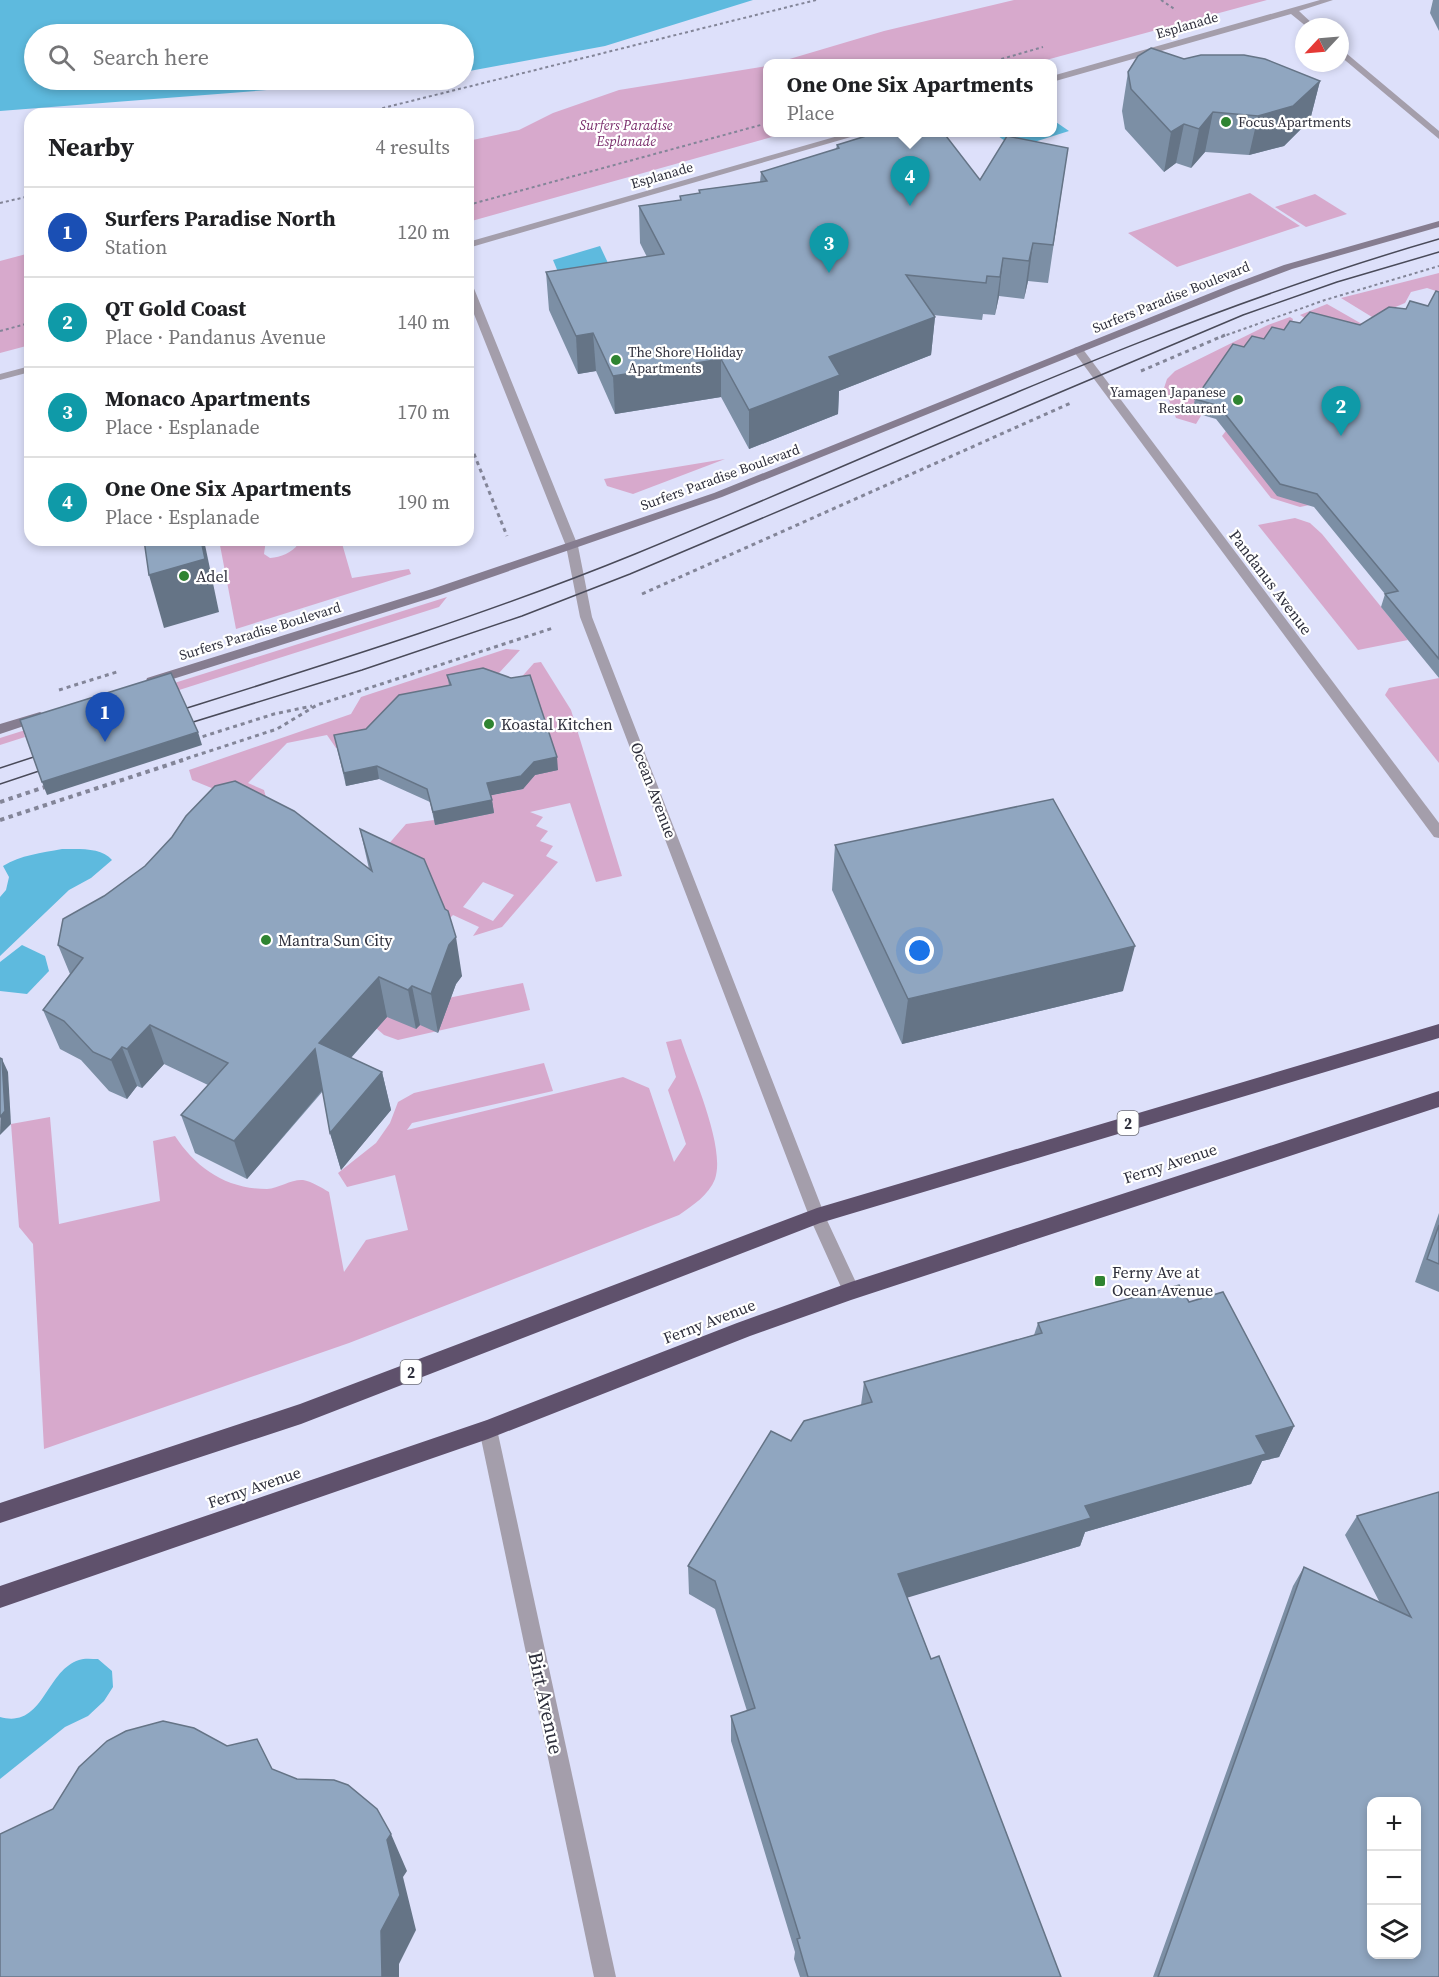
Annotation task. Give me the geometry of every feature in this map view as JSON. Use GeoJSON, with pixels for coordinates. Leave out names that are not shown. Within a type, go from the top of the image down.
{"type":"FeatureCollection","features":[{"type":"Feature","properties":{"kind":"highway","name":"2"},"geometry":{"type":"LineString","coordinates":[[0,1514],[301,1414],[817,1216],[1439,1031]]}},
{"type":"Feature","properties":{"kind":"highway","name":"Ferny Avenue"},"geometry":{"type":"LineString","coordinates":[[0,1597],[488,1429],[851,1291],[1439,1099]]}},
{"type":"Feature","properties":{"kind":"street","name":"Esplanade"},"geometry":{"type":"LineString","coordinates":[[1057,78],[1329,0]]}},
{"type":"Feature","properties":{"kind":"street"},"geometry":{"type":"LineString","coordinates":[[1292,10],[1301,18]]}},
{"type":"Feature","properties":{"kind":"street"},"geometry":{"type":"LineString","coordinates":[[1349,59],[1439,136]]}},
{"type":"Feature","properties":{"kind":"street","name":"Esplanade"},"geometry":{"type":"LineString","coordinates":[[474,243],[846,137]]}},
{"type":"Feature","properties":{"kind":"street","name":"Surfers Paradise Boulevard"},"geometry":{"type":"LineString","coordinates":[[141,684],[436,592],[718,495],[1288,267],[1439,224]]}},
{"type":"Feature","properties":{"kind":"street","name":"Ocean Avenue"},"geometry":{"type":"LineString","coordinates":[[474,301],[572,546],[586,616],[817,1216],[851,1291]]}},
{"type":"Feature","properties":{"kind":"street","name":"Pandanus Avenue"},"geometry":{"type":"LineString","coordinates":[[1078,350],[1439,833]]}},
{"type":"Feature","properties":{"kind":"street"},"geometry":{"type":"LineString","coordinates":[[0,377],[24,371]]}},
{"type":"Feature","properties":{"kind":"street"},"geometry":{"type":"LineString","coordinates":[[0,729],[52,712]]}},
{"type":"Feature","properties":{"kind":"street","name":"Birt Avenue"},"geometry":{"type":"LineString","coordinates":[[488,1429],[606,1977]]}},
{"type":"Feature","properties":{"kind":"path"},"geometry":{"type":"LineString","coordinates":[[474,85],[816,0]]}},
{"type":"Feature","properties":{"kind":"path"},"geometry":{"type":"LineString","coordinates":[[1161,0],[1176,10]]}},
{"type":"Feature","properties":{"kind":"path"},"geometry":{"type":"LineString","coordinates":[[382,108],[454,90]]}},
{"type":"Feature","properties":{"kind":"path"},"geometry":{"type":"LineString","coordinates":[[474,203],[763,124]]}},
{"type":"Feature","properties":{"kind":"path"},"geometry":{"type":"LineString","coordinates":[[0,203],[24,197]]}},
{"type":"Feature","properties":{"kind":"path"},"geometry":{"type":"LineString","coordinates":[[1141,371],[1263,320],[1344,291],[1439,266]]}},
{"type":"Feature","properties":{"kind":"path"},"geometry":{"type":"LineString","coordinates":[[0,331],[24,325]]}},
{"type":"Feature","properties":{"kind":"path"},"geometry":{"type":"LineString","coordinates":[[642,594],[1073,402]]}},
{"type":"Feature","properties":{"kind":"path"},"geometry":{"type":"LineString","coordinates":[[192,741],[274,714],[317,705],[553,628]]}},
{"type":"Feature","properties":{"kind":"path"},"geometry":{"type":"LineString","coordinates":[[0,820],[277,729],[317,705]]}},
{"type":"Feature","properties":{"kind":"path"},"geometry":{"type":"LineString","coordinates":[[0,802],[56,784]]}},
{"type":"Feature","properties":{"kind":"green space"},"geometry":{"type":"Polygon","coordinates":[[[1014,0],[1267,0],[1050,59],[790,59],[884,31],[1014,0]]]}},
{"type":"Feature","properties":{"kind":"green space","name":"Surfers Paradise Esplanade"},"geometry":{"type":"Polygon","coordinates":[[[763,67],[763,137],[772,137],[474,220],[474,140],[519,130],[553,113],[619,90],[763,67]]]}},
{"type":"Feature","properties":{"kind":"green space"},"geometry":{"type":"Polygon","coordinates":[[[1250,193],[1300,226],[1177,267],[1128,233],[1250,193]]]}},
{"type":"Feature","properties":{"kind":"green space"},"geometry":{"type":"Polygon","coordinates":[[[1315,194],[1347,214],[1306,227],[1275,207],[1315,194]]]}},
{"type":"Feature","properties":{"kind":"green space"},"geometry":{"type":"Polygon","coordinates":[[[24,255],[24,347],[0,353],[0,261],[24,255]]]}},
{"type":"Feature","properties":{"kind":"green space"},"geometry":{"type":"Polygon","coordinates":[[[1439,273],[1439,292],[1427,288],[1411,292],[1405,303],[1372,317],[1341,298],[1439,273]]]}},
{"type":"Feature","properties":{"kind":"green space"},"geometry":{"type":"Polygon","coordinates":[[[1327,304],[1362,324],[1354,337],[1316,325],[1300,315],[1327,304]]]}},
{"type":"Feature","properties":{"kind":"green space"},"geometry":{"type":"Polygon","coordinates":[[[1290,317],[1293,319],[1292,322],[1305,326],[1193,411],[1202,414],[1196,424],[1176,418],[1164,388],[1167,379],[1175,371],[1268,325],[1290,317]]]}},
{"type":"Feature","properties":{"kind":"green space"},"geometry":{"type":"Polygon","coordinates":[[[1232,423],[1324,502],[1300,507],[1271,498],[1222,436],[1232,423]]]}},
{"type":"Feature","properties":{"kind":"green space"},"geometry":{"type":"Polygon","coordinates":[[[725,459],[633,494],[607,486],[604,479],[725,459]]]}},
{"type":"Feature","properties":{"kind":"green space"},"geometry":{"type":"Polygon","coordinates":[[[1295,518],[1310,523],[1322,534],[1408,640],[1358,650],[1258,525],[1295,518]]]}},
{"type":"Feature","properties":{"kind":"green space"},"geometry":{"type":"Polygon","coordinates":[[[220,546],[265,546],[264,554],[270,558],[282,556],[296,546],[343,546],[352,578],[409,569],[411,574],[236,629],[220,546]]]}},
{"type":"Feature","properties":{"kind":"green space"},"geometry":{"type":"Polygon","coordinates":[[[447,597],[439,607],[176,691],[173,686],[24,734],[25,737],[0,745],[0,738],[447,597]]]}},
{"type":"Feature","properties":{"kind":"green space"},"geometry":{"type":"Polygon","coordinates":[[[506,649],[520,650],[499,673],[369,742],[336,748],[327,735],[287,743],[248,783],[264,790],[267,801],[260,808],[192,780],[189,770],[351,714],[361,697],[506,649]]]}},
{"type":"Feature","properties":{"kind":"green space"},"geometry":{"type":"Polygon","coordinates":[[[541,662],[571,710],[622,876],[596,882],[570,803],[530,812],[543,817],[536,826],[548,831],[540,841],[553,846],[546,856],[558,862],[502,927],[473,936],[479,927],[453,915],[449,919],[367,869],[406,824],[434,820],[435,825],[493,813],[488,796],[523,789],[510,690],[534,663],[541,662]],[[483,882],[463,907],[493,921],[514,895],[483,882]]]}},
{"type":"Feature","properties":{"kind":"green space"},"geometry":{"type":"Polygon","coordinates":[[[1439,678],[1439,763],[1385,695],[1389,688],[1439,678]]]}},
{"type":"Feature","properties":{"kind":"green space"},"geometry":{"type":"Polygon","coordinates":[[[523,983],[530,1010],[398,1040],[384,1035],[367,1020],[443,999],[523,983]]]}},
{"type":"Feature","properties":{"kind":"green space"},"geometry":{"type":"Polygon","coordinates":[[[681,1039],[712,1130],[717,1165],[715,1179],[709,1190],[700,1200],[679,1215],[349,1343],[44,1449],[33,1244],[19,1227],[11,1124],[50,1117],[59,1224],[160,1201],[153,1141],[175,1136],[192,1158],[225,1181],[252,1188],[267,1189],[303,1180],[329,1192],[344,1272],[366,1240],[408,1230],[395,1175],[347,1187],[338,1173],[376,1143],[390,1123],[398,1102],[414,1093],[544,1063],[553,1091],[412,1123],[407,1130],[623,1077],[649,1088],[674,1162],[686,1144],[668,1090],[676,1077],[666,1042],[681,1039]]]}},
{"type":"Feature","properties":{"kind":"water"},"geometry":{"type":"Polygon","coordinates":[[[0,0],[753,0],[605,46],[474,70],[474,24],[24,24],[24,90],[268,90],[0,111],[0,0]]]}},
{"type":"Feature","properties":{"kind":"water"},"geometry":{"type":"Polygon","coordinates":[[[1057,123],[1069,131],[1057,135],[1057,123]]]}},
{"type":"Feature","properties":{"kind":"water"},"geometry":{"type":"Polygon","coordinates":[[[999,137],[1050,137],[1015,148],[999,137]]]}},
{"type":"Feature","properties":{"kind":"water"},"geometry":{"type":"Polygon","coordinates":[[[600,246],[608,263],[558,272],[553,260],[600,246]]]}},
{"type":"Feature","properties":{"kind":"water"},"geometry":{"type":"Polygon","coordinates":[[[62,849],[96,851],[112,860],[91,878],[69,890],[0,956],[0,897],[6,890],[9,877],[3,866],[24,857],[62,849]]]}},
{"type":"Feature","properties":{"kind":"water"},"geometry":{"type":"Polygon","coordinates":[[[22,945],[45,956],[49,971],[27,994],[0,991],[0,962],[22,945]]]}},
{"type":"Feature","properties":{"kind":"water"},"geometry":{"type":"Polygon","coordinates":[[[81,1659],[98,1659],[112,1671],[113,1687],[104,1701],[88,1716],[65,1727],[0,1779],[0,1717],[15,1718],[26,1715],[68,1666],[81,1659]]]}},
{"type":"Feature","properties":{"kind":"building"},"geometry":{"type":"Polygon","coordinates":[[[1151,48],[1184,59],[1201,55],[1244,55],[1265,59],[1320,81],[1293,106],[1258,116],[1213,112],[1199,129],[1184,124],[1171,132],[1131,89],[1128,72],[1138,56],[1151,48]]]}},
{"type":"Feature","properties":{"kind":"building"},"geometry":{"type":"Polygon","coordinates":[[[863,137],[947,137],[980,180],[1006,137],[1068,148],[1053,245],[1033,243],[1029,261],[1003,258],[1000,277],[987,276],[986,283],[906,275],[935,317],[829,357],[840,375],[749,410],[721,359],[613,376],[593,333],[576,336],[546,272],[664,254],[639,206],[681,200],[680,196],[700,193],[699,190],[767,181],[761,172],[839,148],[837,145],[863,137]]]}},
{"type":"Feature","properties":{"kind":"building"},"geometry":{"type":"Polygon","coordinates":[[[1436,291],[1439,292],[1439,659],[1385,594],[1398,591],[1317,494],[1280,484],[1219,406],[1195,399],[1233,344],[1244,347],[1252,336],[1264,339],[1272,327],[1284,330],[1290,321],[1300,323],[1310,312],[1360,325],[1389,307],[1406,309],[1410,301],[1428,306],[1436,291]]]}},
{"type":"Feature","properties":{"kind":"building"},"geometry":{"type":"Polygon","coordinates":[[[145,546],[202,546],[205,559],[149,575],[145,546]]]}},
{"type":"Feature","properties":{"kind":"building"},"geometry":{"type":"Polygon","coordinates":[[[483,668],[511,678],[530,675],[557,757],[534,762],[521,776],[487,783],[492,800],[433,812],[427,789],[377,766],[344,773],[334,735],[366,729],[399,695],[451,685],[447,675],[483,668]]]}},
{"type":"Feature","properties":{"kind":"building"},"geometry":{"type":"Polygon","coordinates":[[[171,673],[198,732],[42,782],[20,720],[171,673]]]}},
{"type":"Feature","properties":{"kind":"building"},"geometry":{"type":"Polygon","coordinates":[[[235,781],[294,811],[372,871],[360,829],[424,859],[445,909],[448,911],[456,937],[449,945],[431,994],[412,986],[408,990],[379,977],[319,1043],[382,1072],[330,1133],[315,1049],[234,1141],[181,1115],[228,1063],[150,1025],[127,1049],[122,1047],[111,1060],[93,1052],[64,1021],[43,1010],[83,958],[58,945],[63,919],[104,896],[145,866],[172,837],[186,816],[215,786],[235,781]]]}},
{"type":"Feature","properties":{"kind":"building"},"geometry":{"type":"Polygon","coordinates":[[[1053,799],[1135,946],[908,999],[835,845],[1053,799]]]}},
{"type":"Feature","properties":{"kind":"building"},"geometry":{"type":"Polygon","coordinates":[[[0,1058],[2,1059],[5,1111],[0,1117],[0,1058]]]}},
{"type":"Feature","properties":{"kind":"building"},"geometry":{"type":"Polygon","coordinates":[[[1439,1225],[1439,1264],[1427,1259],[1439,1225]]]}},
{"type":"Feature","properties":{"kind":"building"},"geometry":{"type":"Polygon","coordinates":[[[1179,1285],[1189,1302],[1223,1292],[1294,1426],[1256,1436],[1266,1454],[1085,1506],[1091,1518],[898,1574],[931,1659],[939,1656],[1061,1977],[808,1977],[797,1939],[800,1938],[731,1716],[755,1708],[715,1581],[688,1566],[771,1431],[791,1441],[804,1421],[872,1402],[864,1382],[1042,1333],[1038,1323],[1179,1285]]]}},
{"type":"Feature","properties":{"kind":"building"},"geometry":{"type":"Polygon","coordinates":[[[1439,1492],[1439,1977],[1158,1977],[1304,1567],[1411,1617],[1357,1516],[1439,1492]]]}},
{"type":"Feature","properties":{"kind":"building"},"geometry":{"type":"Polygon","coordinates":[[[163,1721],[194,1728],[227,1746],[257,1739],[272,1769],[297,1779],[334,1780],[348,1785],[377,1809],[391,1834],[387,1840],[400,1895],[381,1931],[382,1977],[0,1977],[0,1834],[53,1809],[79,1767],[107,1741],[126,1731],[163,1721]]]}},
{"type":"Feature","properties":{"kind":"tram line"},"geometry":{"type":"LineString","coordinates":[[171,713],[404,638],[578,577],[1133,345],[1336,271],[1439,239]]}},
{"type":"Feature","properties":{"kind":"tram line"},"geometry":{"type":"LineString","coordinates":[[177,727],[362,670],[522,616],[630,574],[1243,315],[1337,282],[1439,252]]}},
{"type":"Feature","properties":{"kind":"tram line"},"geometry":{"type":"LineString","coordinates":[[0,768],[49,752]]}},
{"type":"Feature","properties":{"kind":"tram line"},"geometry":{"type":"LineString","coordinates":[[0,784],[54,766]]}},
{"type":"Feature","properties":{"kind":"place","name":"Focus Apartments"},"geometry":{"type":"Point","coordinates":[1226,122]}},
{"type":"Feature","properties":{"kind":"place","name":"One One Six Apartments"},"geometry":{"type":"Point","coordinates":[910,206]}},
{"type":"Feature","properties":{"kind":"place","name":"Monaco Apartments"},"geometry":{"type":"Point","coordinates":[829,273]}},
{"type":"Feature","properties":{"kind":"place","name":"The Shore Holiday Apartments"},"geometry":{"type":"Point","coordinates":[616,360]}},
{"type":"Feature","properties":{"kind":"place","name":"Yamagen Japanese Restaurant"},"geometry":{"type":"Point","coordinates":[1238,400]}},
{"type":"Feature","properties":{"kind":"place","name":"QT Gold Coast"},"geometry":{"type":"Point","coordinates":[1341,436]}},
{"type":"Feature","properties":{"kind":"place","name":"Adel"},"geometry":{"type":"Point","coordinates":[184,576]}},
{"type":"Feature","properties":{"kind":"place","name":"Koastal Kitchen"},"geometry":{"type":"Point","coordinates":[489,724]}},
{"type":"Feature","properties":{"kind":"place","name":"Surfers Paradise North"},"geometry":{"type":"Point","coordinates":[105,742]}},
{"type":"Feature","properties":{"kind":"place","name":"Mantra Sun City"},"geometry":{"type":"Point","coordinates":[266,940]}},
{"type":"Feature","properties":{"kind":"place","name":"Ferny Ave at Ocean Avenue"},"geometry":{"type":"Point","coordinates":[1100,1281]}}]}
